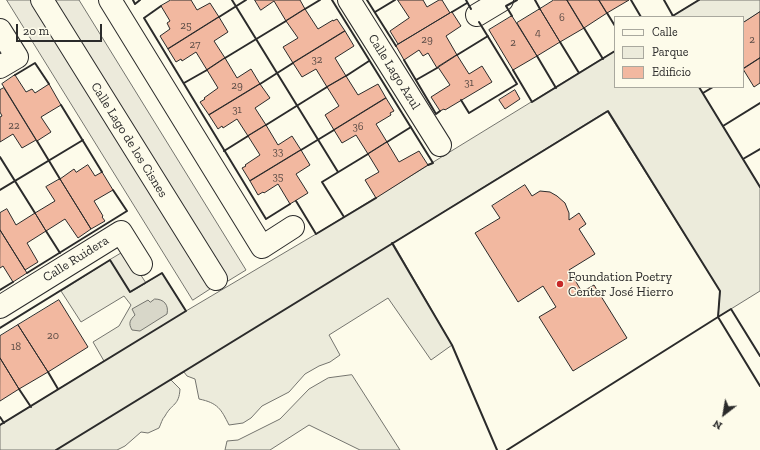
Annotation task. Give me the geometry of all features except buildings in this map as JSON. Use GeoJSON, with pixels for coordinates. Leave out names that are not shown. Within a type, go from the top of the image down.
{"type":"FeatureCollection","features":[{"type":"Feature","properties":{"kind":"street","name":"Calle Lago de los Cisnes"},"geometry":{"type":"LineString","coordinates":[[42,0],[216,279]]}},
{"type":"Feature","properties":{"kind":"street"},"geometry":{"type":"LineString","coordinates":[[110,0],[262,247],[293,226]]}},
{"type":"Feature","properties":{"kind":"street","name":"Calle Lago Azul"},"geometry":{"type":"LineString","coordinates":[[349,0],[440,145]]}},
{"type":"Feature","properties":{"kind":"street"},"geometry":{"type":"LineString","coordinates":[[477,15],[502,0]]}},
{"type":"Feature","properties":{"kind":"street"},"geometry":{"type":"LineString","coordinates":[[0,30],[8,62]]}},
{"type":"Feature","properties":{"kind":"street","name":"Calle Ruidera"},"geometry":{"type":"LineString","coordinates":[[0,307],[121,232],[141,264]]}},
{"type":"Feature","properties":{"kind":"green space"},"geometry":{"type":"Polygon","coordinates":[[[699,0],[760,0],[760,12],[744,22],[744,16],[673,16],[699,0]]]}},
{"type":"Feature","properties":{"kind":"green space"},"geometry":{"type":"Polygon","coordinates":[[[614,52],[614,88],[700,88],[760,187],[760,291],[718,317],[720,291],[607,111],[393,243],[452,345],[431,360],[388,298],[329,335],[340,355],[330,362],[305,374],[289,392],[262,406],[251,418],[243,423],[229,425],[224,415],[215,405],[211,402],[199,399],[195,379],[187,376],[184,372],[171,380],[180,389],[178,399],[163,419],[159,428],[148,433],[141,432],[125,446],[117,450],[0,450],[0,425],[104,361],[93,342],[119,326],[131,305],[124,296],[81,322],[61,291],[110,260],[131,292],[162,273],[186,311],[316,234],[614,52]]]}},
{"type":"Feature","properties":{"kind":"green space"},"geometry":{"type":"Polygon","coordinates":[[[352,375],[400,450],[360,450],[309,425],[270,450],[225,450],[227,441],[238,440],[280,419],[309,389],[328,378],[352,375]]]}},
{"type":"Feature","properties":{"kind":"shaded area"},"geometry":{"type":"Polygon","coordinates":[[[7,0],[31,0],[210,289],[193,300],[7,0]]]}},
{"type":"Feature","properties":{"kind":"shaded area"},"geometry":{"type":"Polygon","coordinates":[[[54,0],[79,0],[246,270],[228,281],[54,0]]]}},
{"type":"Feature","properties":{"kind":"shaded area"},"geometry":{"type":"Polygon","coordinates":[[[125,251],[146,283],[130,292],[110,260],[125,251]]]}},
{"type":"Feature","properties":{"kind":"shaded area"},"geometry":{"type":"Polygon","coordinates":[[[155,299],[161,300],[165,303],[167,314],[140,331],[132,330],[130,322],[135,315],[132,309],[148,300],[150,302],[155,299]]]}},
{"type":"Feature","properties":{"kind":"wall"},"geometry":{"type":"LineString","coordinates":[[133,0],[135,4],[140,0]]}},
{"type":"Feature","properties":{"kind":"wall"},"geometry":{"type":"LineString","coordinates":[[232,0],[338,172]]}},
{"type":"Feature","properties":{"kind":"wall"},"geometry":{"type":"LineString","coordinates":[[219,17],[246,0]]}},
{"type":"Feature","properties":{"kind":"wall"},"geometry":{"type":"LineString","coordinates":[[305,9],[320,0]]}},
{"type":"Feature","properties":{"kind":"wall"},"geometry":{"type":"LineString","coordinates":[[332,0],[433,163],[428,165]]}},
{"type":"Feature","properties":{"kind":"wall"},"geometry":{"type":"LineString","coordinates":[[367,0],[396,46]]}},
{"type":"Feature","properties":{"kind":"wall"},"geometry":{"type":"LineString","coordinates":[[375,12],[395,0]]}},
{"type":"Feature","properties":{"kind":"wall"},"geometry":{"type":"LineString","coordinates":[[466,0],[471,9]]}},
{"type":"Feature","properties":{"kind":"wall"},"geometry":{"type":"LineString","coordinates":[[512,16],[506,6],[517,0]]}},
{"type":"Feature","properties":{"kind":"wall"},"geometry":{"type":"LineString","coordinates":[[535,0],[540,9]]}},
{"type":"Feature","properties":{"kind":"wall"},"geometry":{"type":"LineString","coordinates":[[631,0],[640,16]]}},
{"type":"Feature","properties":{"kind":"wall"},"geometry":{"type":"LineString","coordinates":[[664,0],[673,16]]}},
{"type":"Feature","properties":{"kind":"wall"},"geometry":{"type":"LineString","coordinates":[[673,16],[699,0]]}},
{"type":"Feature","properties":{"kind":"wall"},"geometry":{"type":"LineString","coordinates":[[452,12],[467,3]]}},
{"type":"Feature","properties":{"kind":"wall"},"geometry":{"type":"LineString","coordinates":[[161,6],[144,18],[266,219],[290,204]]}},
{"type":"Feature","properties":{"kind":"wall"},"geometry":{"type":"LineString","coordinates":[[607,13],[614,24]]}},
{"type":"Feature","properties":{"kind":"wall"},"geometry":{"type":"LineString","coordinates":[[225,58],[286,21]]}},
{"type":"Feature","properties":{"kind":"wall"},"geometry":{"type":"LineString","coordinates":[[461,100],[469,113],[517,84],[479,22]]}},
{"type":"Feature","properties":{"kind":"wall"},"geometry":{"type":"LineString","coordinates":[[584,28],[603,59]]}},
{"type":"Feature","properties":{"kind":"wall"},"geometry":{"type":"LineString","coordinates":[[457,55],[488,36]]}},
{"type":"Feature","properties":{"kind":"wall"},"geometry":{"type":"LineString","coordinates":[[560,42],[579,73]]}},
{"type":"Feature","properties":{"kind":"wall"},"geometry":{"type":"LineString","coordinates":[[513,70],[532,102],[614,52]]}},
{"type":"Feature","properties":{"kind":"wall"},"geometry":{"type":"LineString","coordinates":[[537,56],[556,88]]}},
{"type":"Feature","properties":{"kind":"wall"},"geometry":{"type":"LineString","coordinates":[[404,60],[436,114],[440,111]]}},
{"type":"Feature","properties":{"kind":"wall"},"geometry":{"type":"LineString","coordinates":[[346,76],[369,61]]}},
{"type":"Feature","properties":{"kind":"wall"},"geometry":{"type":"LineString","coordinates":[[15,75],[35,63],[49,84]]}},
{"type":"Feature","properties":{"kind":"wall"},"geometry":{"type":"LineString","coordinates":[[260,84],[293,63]]}},
{"type":"Feature","properties":{"kind":"wall"},"geometry":{"type":"LineString","coordinates":[[416,80],[437,68]]}},
{"type":"Feature","properties":{"kind":"wall"},"geometry":{"type":"LineString","coordinates":[[184,83],[207,70]]}},
{"type":"Feature","properties":{"kind":"wall"},"geometry":{"type":"LineString","coordinates":[[266,125],[327,87]]}},
{"type":"Feature","properties":{"kind":"wall"},"geometry":{"type":"LineString","coordinates":[[700,88],[760,187]]}},
{"type":"Feature","properties":{"kind":"wall"},"geometry":{"type":"LineString","coordinates":[[703,93],[711,88]]}},
{"type":"Feature","properties":{"kind":"wall"},"geometry":{"type":"LineString","coordinates":[[723,126],[760,103]]}},
{"type":"Feature","properties":{"kind":"wall"},"geometry":{"type":"LineString","coordinates":[[61,105],[102,172]]}},
{"type":"Feature","properties":{"kind":"wall"},"geometry":{"type":"LineString","coordinates":[[56,450],[608,111],[720,291],[718,317]]}},
{"type":"Feature","properties":{"kind":"wall"},"geometry":{"type":"LineString","coordinates":[[387,142],[411,127]]}},
{"type":"Feature","properties":{"kind":"wall"},"geometry":{"type":"LineString","coordinates":[[301,150],[334,130]]}},
{"type":"Feature","properties":{"kind":"wall"},"geometry":{"type":"LineString","coordinates":[[224,151],[248,136]]}},
{"type":"Feature","properties":{"kind":"wall"},"geometry":{"type":"LineString","coordinates":[[0,190],[83,140]]}},
{"type":"Feature","properties":{"kind":"wall"},"geometry":{"type":"LineString","coordinates":[[37,141],[60,179]]}},
{"type":"Feature","properties":{"kind":"wall"},"geometry":{"type":"LineString","coordinates":[[743,159],[760,149]]}},
{"type":"Feature","properties":{"kind":"wall"},"geometry":{"type":"LineString","coordinates":[[344,217],[322,182],[368,154]]}},
{"type":"Feature","properties":{"kind":"wall"},"geometry":{"type":"LineString","coordinates":[[0,157],[35,213]]}},
{"type":"Feature","properties":{"kind":"wall"},"geometry":{"type":"LineString","coordinates":[[27,273],[127,211],[113,190]]}},
{"type":"Feature","properties":{"kind":"wall"},"geometry":{"type":"LineString","coordinates":[[296,201],[316,234],[376,198]]}},
{"type":"Feature","properties":{"kind":"wall"},"geometry":{"type":"LineString","coordinates":[[46,231],[60,253]]}},
{"type":"Feature","properties":{"kind":"wall"},"geometry":{"type":"LineString","coordinates":[[392,243],[452,345],[497,450]]}},
{"type":"Feature","properties":{"kind":"wall"},"geometry":{"type":"LineString","coordinates":[[0,328],[110,260],[130,292],[162,273],[186,311],[0,425]]}},
{"type":"Feature","properties":{"kind":"wall"},"geometry":{"type":"LineString","coordinates":[[0,290],[13,282]]}},
{"type":"Feature","properties":{"kind":"wall"},"geometry":{"type":"LineString","coordinates":[[718,317],[731,309],[760,356]]}},
{"type":"Feature","properties":{"kind":"wall"},"geometry":{"type":"LineString","coordinates":[[507,450],[718,317],[760,386]]}},
{"type":"Feature","properties":{"kind":"wall"},"geometry":{"type":"LineString","coordinates":[[48,372],[58,389]]}},
{"type":"Feature","properties":{"kind":"wall"},"geometry":{"type":"LineString","coordinates":[[19,389],[31,407]]}},
{"type":"Feature","properties":{"kind":"wall"},"geometry":{"type":"LineString","coordinates":[[0,417],[4,423]]}},
{"type":"Feature","properties":{"kind":"place","name":"Foundation Poetry Center José Hierro"},"geometry":{"type":"Point","coordinates":[560,284]}}]}
